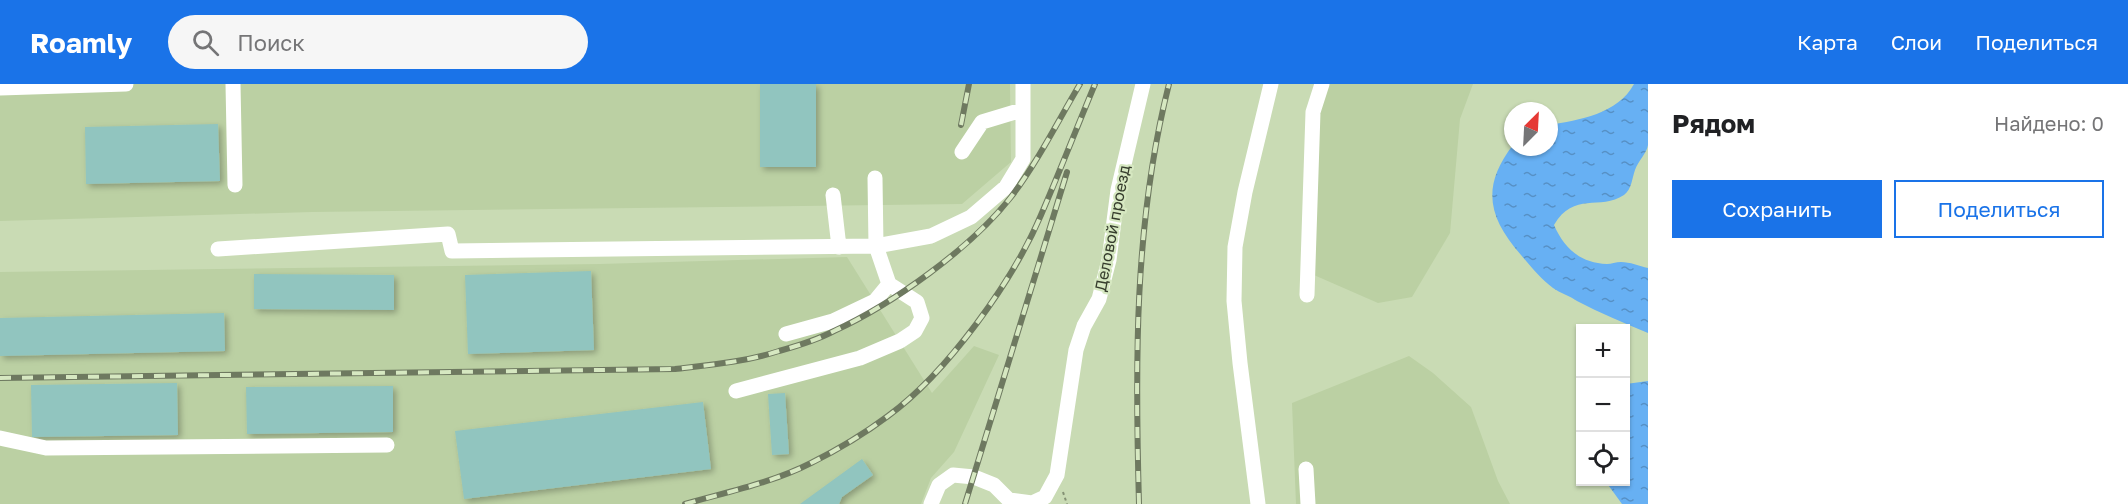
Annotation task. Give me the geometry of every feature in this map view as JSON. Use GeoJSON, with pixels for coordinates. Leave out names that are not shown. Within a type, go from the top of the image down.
{"type":"FeatureCollection","features":[{"type":"Feature","properties":{"kind":"street"},"geometry":{"type":"LineString","coordinates":[[0,88],[126,84]]}},
{"type":"Feature","properties":{"kind":"street"},"geometry":{"type":"LineString","coordinates":[[233,84],[235,185]]}},
{"type":"Feature","properties":{"kind":"street"},"geometry":{"type":"LineString","coordinates":[[219,249],[448,234],[452,251],[876,246],[931,236],[971,217],[1006,187],[1023,159],[1023,84]]}},
{"type":"Feature","properties":{"kind":"street","name":"Деловой проезд"},"geometry":{"type":"LineString","coordinates":[[1032,504],[1045,497],[1057,475],[1076,350],[1084,326],[1099,298],[1109,260],[1118,190],[1143,84]]}},
{"type":"Feature","properties":{"kind":"street"},"geometry":{"type":"LineString","coordinates":[[1258,504],[1234,301],[1234,247],[1271,84]]}},
{"type":"Feature","properties":{"kind":"street"},"geometry":{"type":"LineString","coordinates":[[1307,295],[1313,112],[1322,84]]}},
{"type":"Feature","properties":{"kind":"street"},"geometry":{"type":"LineString","coordinates":[[962,152],[982,122],[1022,110]]}},
{"type":"Feature","properties":{"kind":"street"},"geometry":{"type":"LineString","coordinates":[[736,392],[860,358],[900,341],[915,331],[922,318],[917,302],[889,284],[876,246],[875,178]]}},
{"type":"Feature","properties":{"kind":"street"},"geometry":{"type":"LineString","coordinates":[[833,195],[839,247]]}},
{"type":"Feature","properties":{"kind":"street"},"geometry":{"type":"LineString","coordinates":[[786,334],[833,321],[875,301],[889,284]]}},
{"type":"Feature","properties":{"kind":"street"},"geometry":{"type":"LineString","coordinates":[[0,438],[46,448],[387,445]]}},
{"type":"Feature","properties":{"kind":"street"},"geometry":{"type":"LineString","coordinates":[[1306,469],[1308,504]]}},
{"type":"Feature","properties":{"kind":"street"},"geometry":{"type":"LineString","coordinates":[[931,504],[939,485],[953,475],[974,477],[994,485],[1009,500],[1032,504]]}},
{"type":"Feature","properties":{"kind":"shaded area"},"geometry":{"type":"Polygon","coordinates":[[[0,84],[1010,84],[1011,162],[962,204],[312,212],[0,221],[0,84]]]}},
{"type":"Feature","properties":{"kind":"shaded area"},"geometry":{"type":"Polygon","coordinates":[[[1323,84],[1473,84],[1460,119],[1450,233],[1412,297],[1378,303],[1307,272],[1306,178],[1323,84]]]}},
{"type":"Feature","properties":{"kind":"shaded area"},"geometry":{"type":"Polygon","coordinates":[[[847,257],[932,393],[974,346],[999,355],[954,452],[931,478],[921,504],[0,504],[0,272],[600,264],[847,257]]]}},
{"type":"Feature","properties":{"kind":"shaded area"},"geometry":{"type":"Polygon","coordinates":[[[1409,356],[1433,373],[1471,407],[1498,481],[1510,504],[1296,504],[1292,403],[1409,356]]]}},
{"type":"Feature","properties":{"kind":"water"},"geometry":{"type":"Polygon","coordinates":[[[1634,84],[1648,84],[1648,145],[1636,167],[1629,190],[1624,195],[1606,202],[1588,203],[1570,208],[1554,225],[1568,247],[1589,261],[1607,264],[1624,262],[1648,268],[1648,333],[1556,290],[1532,268],[1510,241],[1501,228],[1493,202],[1496,175],[1506,156],[1558,156],[1558,124],[1597,114],[1608,109],[1627,94],[1634,84]]]}},
{"type":"Feature","properties":{"kind":"water"},"geometry":{"type":"Polygon","coordinates":[[[1648,381],[1648,504],[1622,504],[1609,486],[1630,486],[1630,383],[1648,381]]]}},
{"type":"Feature","properties":{"kind":"building"},"geometry":{"type":"Polygon","coordinates":[[[760,84],[816,84],[816,167],[760,167],[760,84]]]}},
{"type":"Feature","properties":{"kind":"building"},"geometry":{"type":"Polygon","coordinates":[[[218,124],[220,181],[86,184],[85,127],[218,124]]]}},
{"type":"Feature","properties":{"kind":"building"},"geometry":{"type":"Polygon","coordinates":[[[591,271],[594,350],[468,354],[465,275],[591,271]]]}},
{"type":"Feature","properties":{"kind":"building"},"geometry":{"type":"Polygon","coordinates":[[[254,274],[394,275],[394,310],[254,309],[254,274]]]}},
{"type":"Feature","properties":{"kind":"building"},"geometry":{"type":"Polygon","coordinates":[[[224,313],[225,351],[0,356],[0,318],[224,313]]]}},
{"type":"Feature","properties":{"kind":"building"},"geometry":{"type":"Polygon","coordinates":[[[177,383],[178,435],[32,437],[31,385],[177,383]]]}},
{"type":"Feature","properties":{"kind":"building"},"geometry":{"type":"Polygon","coordinates":[[[393,386],[393,432],[247,434],[246,387],[393,386]]]}},
{"type":"Feature","properties":{"kind":"building"},"geometry":{"type":"Polygon","coordinates":[[[785,393],[789,454],[772,455],[768,394],[785,393]]]}},
{"type":"Feature","properties":{"kind":"building"},"geometry":{"type":"Polygon","coordinates":[[[703,402],[711,469],[464,499],[455,431],[703,402]]]}},
{"type":"Feature","properties":{"kind":"building"},"geometry":{"type":"Polygon","coordinates":[[[862,459],[873,475],[842,497],[839,504],[800,504],[862,459]]]}},
{"type":"Feature","properties":{"kind":"railway"},"geometry":{"type":"LineString","coordinates":[[961,125],[969,84]]}},
{"type":"Feature","properties":{"kind":"railway"},"geometry":{"type":"LineString","coordinates":[[0,378],[675,369],[727,363],[766,355],[814,340],[857,320],[905,290],[953,255],[975,236],[1021,184],[1080,84]]}},
{"type":"Feature","properties":{"kind":"railway"},"geometry":{"type":"LineString","coordinates":[[685,504],[765,482],[821,458],[888,416],[933,376],[955,351],[996,296],[1029,241],[1095,84]]}},
{"type":"Feature","properties":{"kind":"railway"},"geometry":{"type":"LineString","coordinates":[[1139,504],[1137,398],[1139,293],[1149,188],[1157,136],[1169,84]]}},
{"type":"Feature","properties":{"kind":"railway"},"geometry":{"type":"LineString","coordinates":[[965,504],[1067,172]]}}]}
